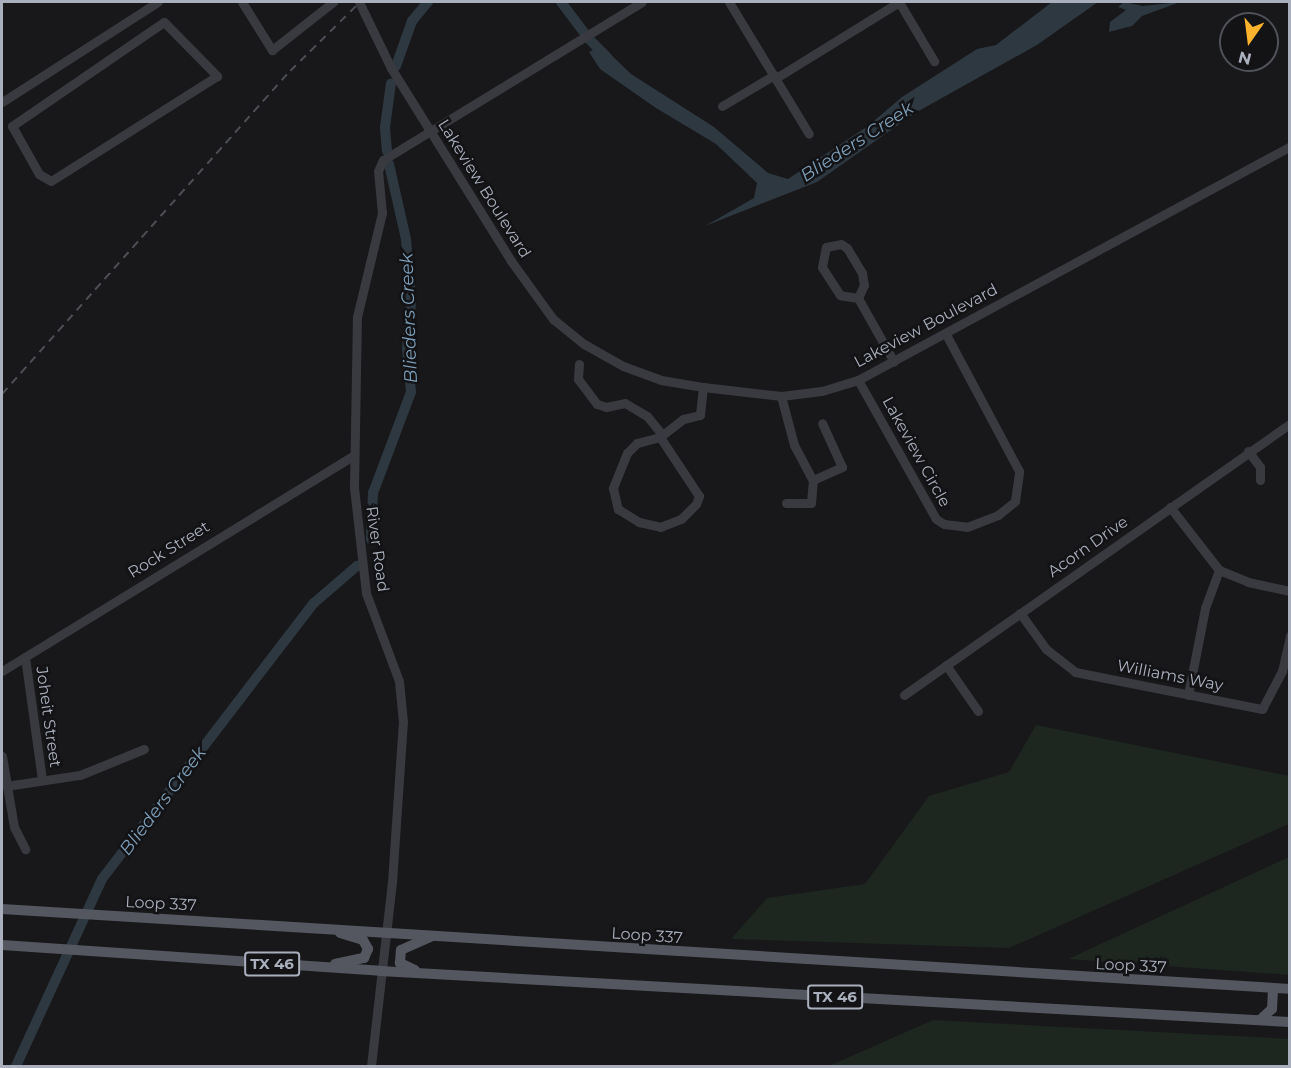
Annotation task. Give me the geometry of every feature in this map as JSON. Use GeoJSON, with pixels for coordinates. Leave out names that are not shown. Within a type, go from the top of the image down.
{"type":"FeatureCollection","features":[{"type":"Feature","properties":{"kind":"main road","name":"Loop 337"},"geometry":{"type":"LineString","coordinates":[[2,909],[438,934],[780,960],[1290,989]]}},
{"type":"Feature","properties":{"kind":"main road"},"geometry":{"type":"LineString","coordinates":[[311,926],[363,939],[368,949],[358,961],[316,967]]}},
{"type":"Feature","properties":{"kind":"main road"},"geometry":{"type":"LineString","coordinates":[[425,974],[400,963],[399,953],[404,946],[438,934]]}},
{"type":"Feature","properties":{"kind":"main road","name":"TX 46"},"geometry":{"type":"LineString","coordinates":[[2,947],[425,974],[1290,1022]]}},
{"type":"Feature","properties":{"kind":"main road"},"geometry":{"type":"LineString","coordinates":[[1260,1020],[1272,1009],[1273,989]]}},
{"type":"Feature","properties":{"kind":"street"},"geometry":{"type":"LineString","coordinates":[[2,102],[158,2]]}},
{"type":"Feature","properties":{"kind":"street"},"geometry":{"type":"LineString","coordinates":[[242,2],[272,50],[333,2]]}},
{"type":"Feature","properties":{"kind":"street","name":"Lakeview Boulevard"},"geometry":{"type":"LineString","coordinates":[[354,2],[366,18]]}},
{"type":"Feature","properties":{"kind":"street","name":"Lakeview Boulevard"},"geometry":{"type":"LineString","coordinates":[[359,2],[430,133],[511,261],[562,328],[598,353],[638,373],[703,387],[782,396],[822,391],[858,380],[894,363],[1290,146]]}},
{"type":"Feature","properties":{"kind":"street","name":"River Road"},"geometry":{"type":"LineString","coordinates":[[371,1066],[385,932],[403,706],[396,670],[366,593],[354,455],[357,317],[382,213],[378,171],[383,160],[642,2]]}},
{"type":"Feature","properties":{"kind":"street"},"geometry":{"type":"LineString","coordinates":[[729,2],[809,134]]}},
{"type":"Feature","properties":{"kind":"street"},"geometry":{"type":"LineString","coordinates":[[722,106],[899,2],[934,61]]}},
{"type":"Feature","properties":{"kind":"street"},"geometry":{"type":"LineString","coordinates":[[164,22],[217,76],[51,181],[39,174],[12,126],[129,43],[164,22]]}},
{"type":"Feature","properties":{"kind":"street"},"geometry":{"type":"LineString","coordinates":[[118,27],[129,43]]}},
{"type":"Feature","properties":{"kind":"street"},"geometry":{"type":"LineString","coordinates":[[858,298],[840,295],[822,267],[826,247],[841,244],[847,248],[865,279],[858,298],[894,363]]}},
{"type":"Feature","properties":{"kind":"street","name":"Lakeview Circle"},"geometry":{"type":"LineString","coordinates":[[858,380],[936,519],[944,524],[967,526],[998,515],[1017,495],[1019,471],[946,334]]}},
{"type":"Feature","properties":{"kind":"street"},"geometry":{"type":"LineString","coordinates":[[579,364],[578,379],[597,404],[606,407],[625,403],[647,416],[660,435],[699,496],[696,504],[681,519],[660,527],[639,522],[618,509],[612,488],[627,453],[637,443],[660,435],[683,418],[700,415],[703,387]]}},
{"type":"Feature","properties":{"kind":"street"},"geometry":{"type":"LineString","coordinates":[[782,396],[794,445],[813,480],[811,503],[786,503]]}},
{"type":"Feature","properties":{"kind":"street"},"geometry":{"type":"LineString","coordinates":[[813,480],[842,467],[822,423]]}},
{"type":"Feature","properties":{"kind":"street","name":"Acorn Drive"},"geometry":{"type":"LineString","coordinates":[[904,695],[1248,451],[1290,424]]}},
{"type":"Feature","properties":{"kind":"street"},"geometry":{"type":"LineString","coordinates":[[1248,451],[1260,467],[1260,480]]}},
{"type":"Feature","properties":{"kind":"street","name":"Rock Street"},"geometry":{"type":"LineString","coordinates":[[2,671],[354,455]]}},
{"type":"Feature","properties":{"kind":"street"},"geometry":{"type":"LineString","coordinates":[[1170,507],[1219,570],[1248,582],[1290,591]]}},
{"type":"Feature","properties":{"kind":"street"},"geometry":{"type":"LineString","coordinates":[[1188,695],[1205,608],[1219,570]]}},
{"type":"Feature","properties":{"kind":"street","name":"Williams Way"},"geometry":{"type":"LineString","coordinates":[[1020,612],[1046,649],[1076,672],[1262,709],[1282,671],[1290,635]]}},
{"type":"Feature","properties":{"kind":"street","name":"Joheit Street"},"geometry":{"type":"LineString","coordinates":[[25,657],[42,780]]}},
{"type":"Feature","properties":{"kind":"street"},"geometry":{"type":"LineString","coordinates":[[946,665],[978,711]]}},
{"type":"Feature","properties":{"kind":"street"},"geometry":{"type":"LineString","coordinates":[[6,786],[80,775],[144,749]]}},
{"type":"Feature","properties":{"kind":"street"},"geometry":{"type":"LineString","coordinates":[[2,756],[14,827],[25,849]]}},
{"type":"Feature","properties":{"kind":"shaded area"},"geometry":{"type":"Polygon","coordinates":[[[1036,725],[1289,776],[1289,824],[1009,948],[731,939],[767,898],[865,884],[929,796],[1009,772],[1036,725]]]}},
{"type":"Feature","properties":{"kind":"shaded area"},"geometry":{"type":"Polygon","coordinates":[[[1289,857],[1289,975],[1068,959],[1289,857]]]}},
{"type":"Feature","properties":{"kind":"shaded area"},"geometry":{"type":"Polygon","coordinates":[[[933,1020],[1289,1039],[1289,1066],[829,1066],[933,1020]]]}},
{"type":"Feature","properties":{"kind":"water"},"geometry":{"type":"Polygon","coordinates":[[[1052,2],[1098,2],[1037,45],[915,113],[817,182],[705,226],[754,198],[757,183],[716,144],[656,108],[600,69],[589,52],[601,45],[631,74],[714,127],[768,173],[788,179],[868,126],[902,97],[977,49],[996,45],[1052,2]]]}},
{"type":"Feature","properties":{"kind":"water"},"geometry":{"type":"Polygon","coordinates":[[[1124,2],[1143,6],[1180,2],[1142,16],[1132,26],[1109,32],[1110,22],[1126,10],[1118,7],[1124,2]]]}},
{"type":"Feature","properties":{"kind":"waterway","name":"Blieders Creek"},"geometry":{"type":"LineString","coordinates":[[396,66],[412,21],[428,2]]}},
{"type":"Feature","properties":{"kind":"waterway","name":"Blieders Creek"},"geometry":{"type":"LineString","coordinates":[[561,2],[584,32]]}},
{"type":"Feature","properties":{"kind":"waterway","name":"Blieders Creek"},"geometry":{"type":"LineString","coordinates":[[590,40],[607,57]]}},
{"type":"Feature","properties":{"kind":"waterway","name":"Blieders Creek"},"geometry":{"type":"LineString","coordinates":[[387,151],[385,127],[391,83]]}},
{"type":"Feature","properties":{"kind":"waterway","name":"Blieders Creek"},"geometry":{"type":"LineString","coordinates":[[371,539],[373,493],[411,392],[407,348],[411,302],[406,239],[389,164]]}},
{"type":"Feature","properties":{"kind":"waterway","name":"Blieders Creek"},"geometry":{"type":"LineString","coordinates":[[16,1066],[102,879],[314,603],[357,566]]}},
{"type":"Feature","properties":{"kind":"railway"},"geometry":{"type":"LineString","coordinates":[[2,394],[290,71],[360,2]]}}]}
